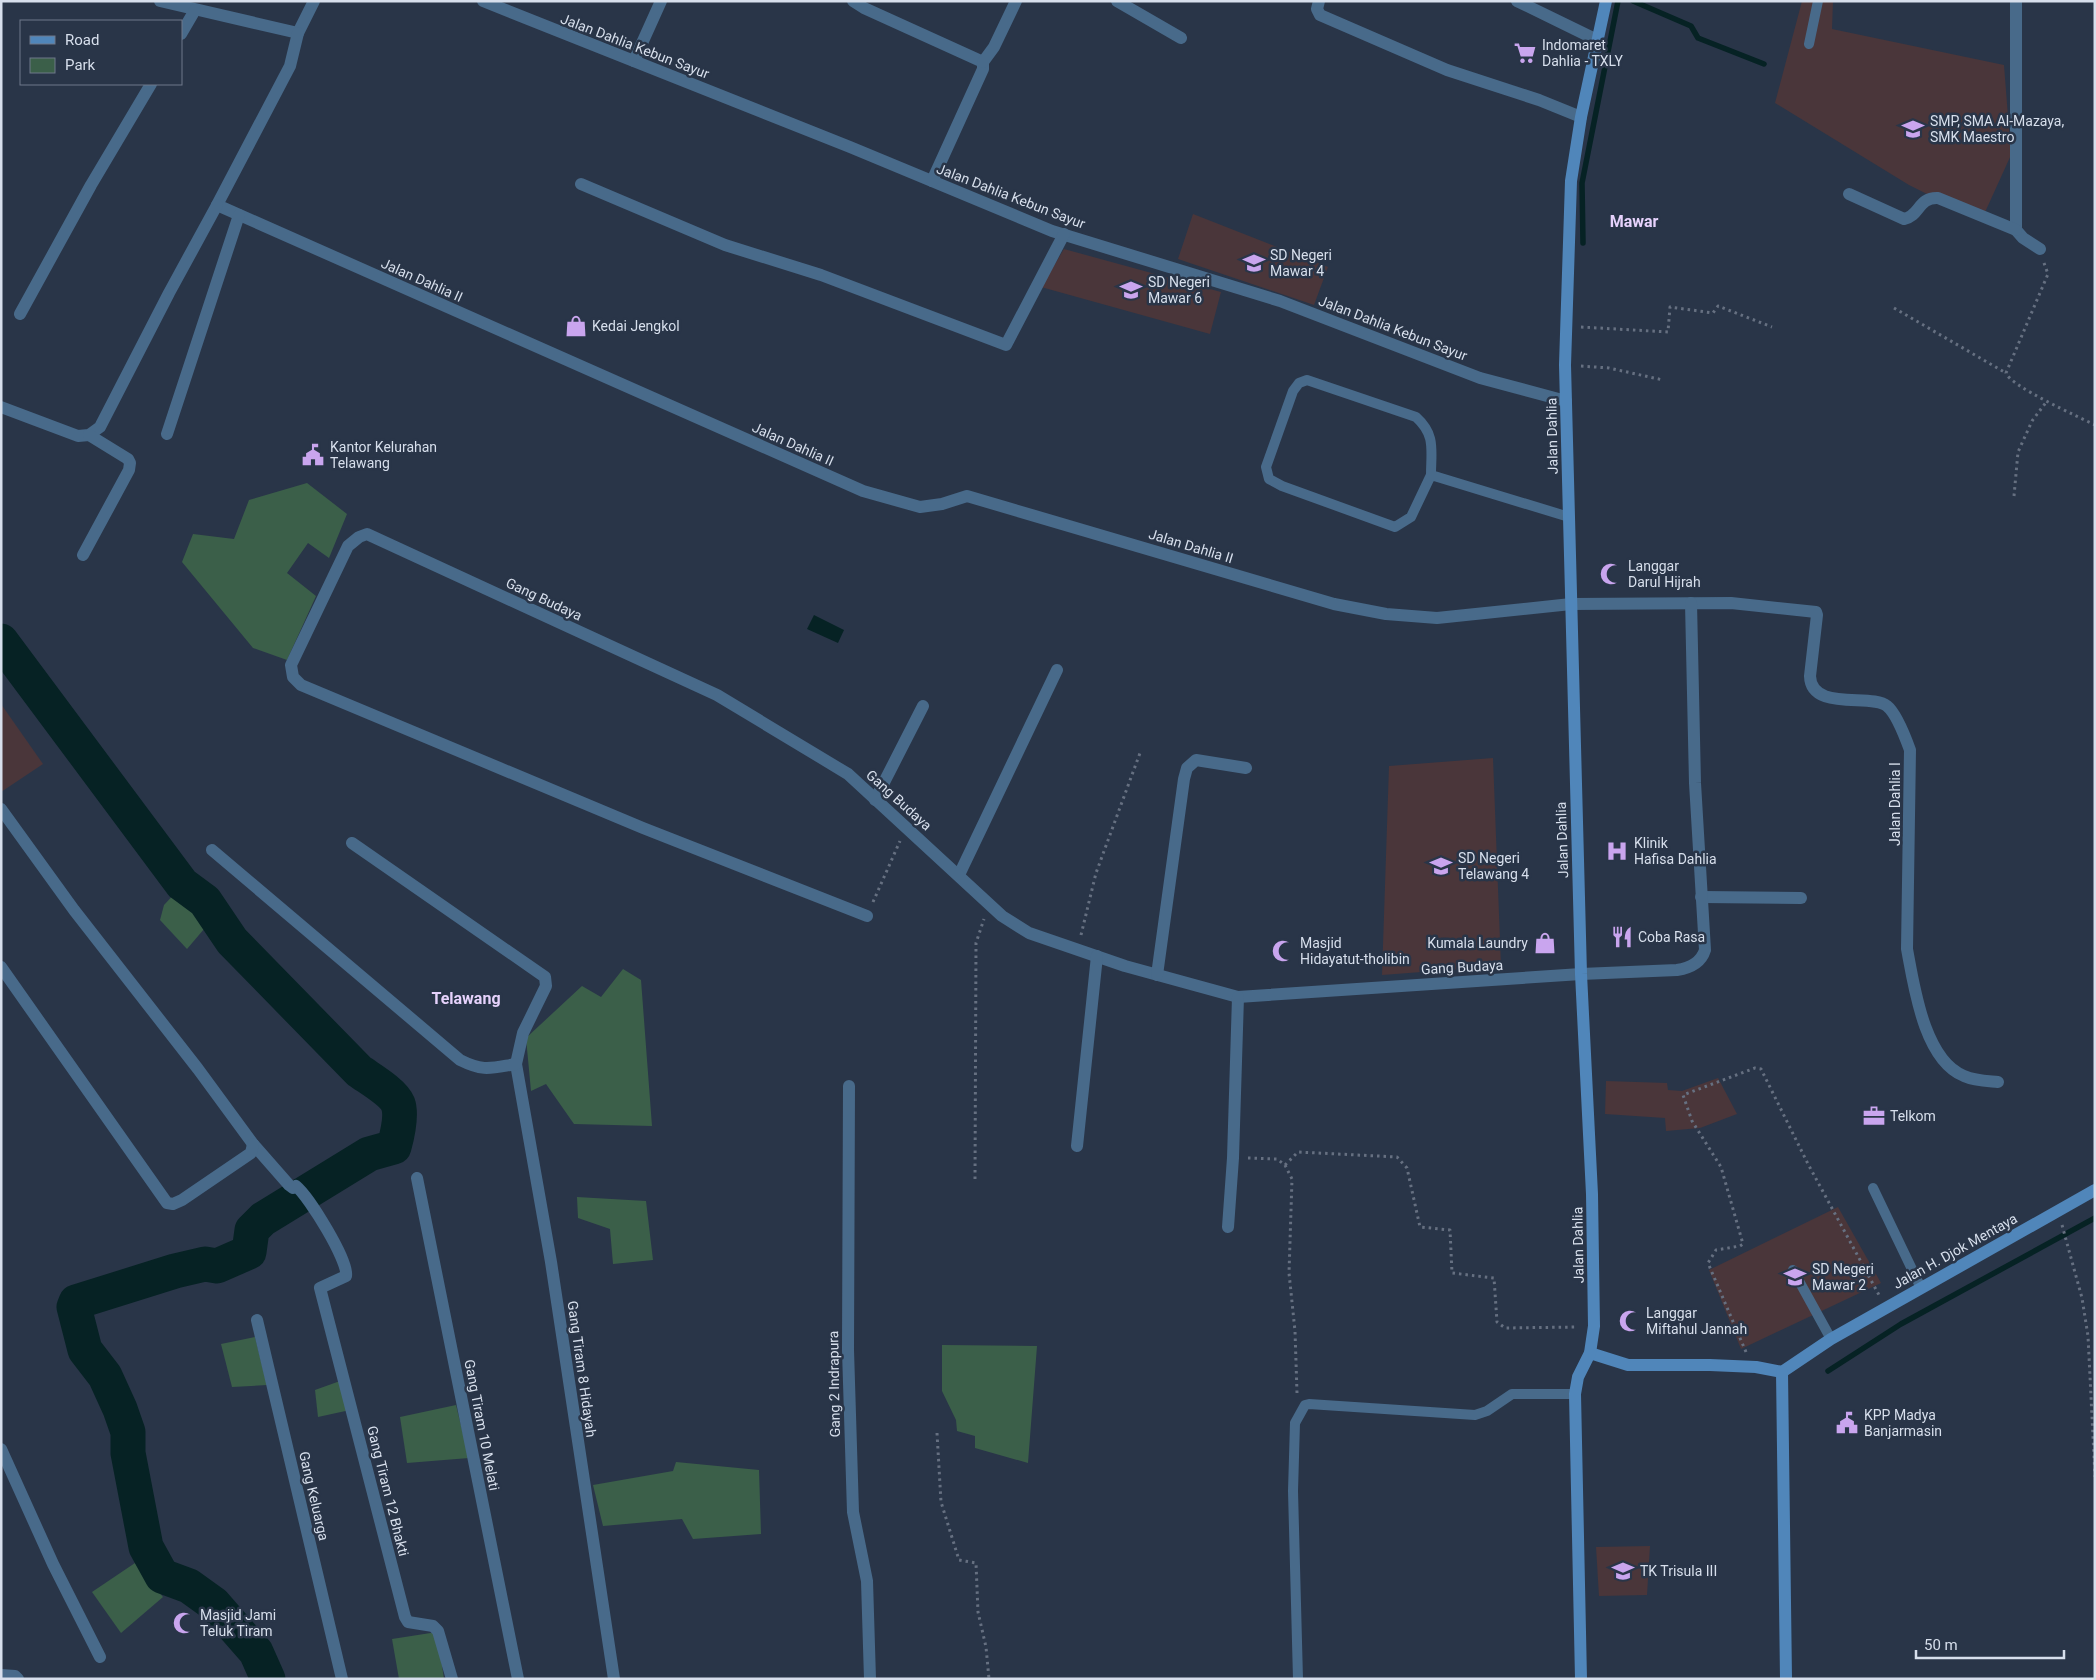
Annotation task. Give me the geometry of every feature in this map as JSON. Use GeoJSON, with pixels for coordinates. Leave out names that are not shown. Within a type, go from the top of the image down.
{"type":"FeatureCollection","features":[{"type":"Feature","properties":{"kind":"street"},"geometry":{"type":"LineString","coordinates":[[160,1],[194,7],[298,34]]}},
{"type":"Feature","properties":{"kind":"street"},"geometry":{"type":"LineString","coordinates":[[1,407],[78,436],[89,434],[100,427],[290,66],[298,34],[314,1]]}},
{"type":"Feature","properties":{"kind":"street","name":"Jalan Dahlia Kebun Sayur"},"geometry":{"type":"LineString","coordinates":[[483,1],[1064,234],[1280,301],[1480,378],[1566,401]]}},
{"type":"Feature","properties":{"kind":"street"},"geometry":{"type":"LineString","coordinates":[[634,61],[661,1]]}},
{"type":"Feature","properties":{"kind":"street"},"geometry":{"type":"LineString","coordinates":[[853,1],[864,8],[983,62]]}},
{"type":"Feature","properties":{"kind":"street"},"geometry":{"type":"LineString","coordinates":[[932,181],[983,69],[983,62],[994,47],[1016,1]]}},
{"type":"Feature","properties":{"kind":"street"},"geometry":{"type":"LineString","coordinates":[[1117,1],[1181,38]]}},
{"type":"Feature","properties":{"kind":"street"},"geometry":{"type":"LineString","coordinates":[[1318,1],[1317,9],[1320,14],[1447,70],[1539,100],[1581,117]]}},
{"type":"Feature","properties":{"kind":"street"},"geometry":{"type":"LineString","coordinates":[[1517,1],[1597,40]]}},
{"type":"Feature","properties":{"kind":"street","name":"Jalan Dahlia"},"geometry":{"type":"LineString","coordinates":[[1581,1679],[1575,1394],[1578,1377],[1590,1353],[1594,1326],[1592,1194],[1581,974],[1565,365],[1568,326],[1571,181],[1581,117],[1606,1]]}},
{"type":"Feature","properties":{"kind":"street"},"geometry":{"type":"LineString","coordinates":[[2016,1],[2016,230]]}},
{"type":"Feature","properties":{"kind":"street"},"geometry":{"type":"LineString","coordinates":[[182,32],[194,7]]}},
{"type":"Feature","properties":{"kind":"street"},"geometry":{"type":"LineString","coordinates":[[20,314],[91,185],[150,85]]}},
{"type":"Feature","properties":{"kind":"street"},"geometry":{"type":"LineString","coordinates":[[581,184],[725,245],[821,276],[1006,345],[1064,234]]}},
{"type":"Feature","properties":{"kind":"street"},"geometry":{"type":"LineString","coordinates":[[1849,194],[1904,219],[1913,215],[1924,201],[1938,198],[2016,230],[2023,238],[2040,249]]}},
{"type":"Feature","properties":{"kind":"street","name":"Jalan Dahlia II"},"geometry":{"type":"LineString","coordinates":[[217,205],[863,491],[920,508],[942,504],[967,496],[1334,604],[1386,614],[1437,618],[1571,604]]}},
{"type":"Feature","properties":{"kind":"street"},"geometry":{"type":"LineString","coordinates":[[167,434],[239,215]]}},
{"type":"Feature","properties":{"kind":"street"},"geometry":{"type":"LineString","coordinates":[[83,555],[130,470],[128,459],[89,434]]}},
{"type":"Feature","properties":{"kind":"street","name":"Gang Budaya"},"geometry":{"type":"LineString","coordinates":[[867,916],[644,828],[301,685],[293,677],[291,666],[348,546],[359,537],[367,534],[717,695],[848,774],[1002,916],[1029,933],[1077,950],[1157,975],[1238,997],[1581,974]]}},
{"type":"Feature","properties":{"kind":"street"},"geometry":{"type":"LineString","coordinates":[[1581,974],[1677,970],[1694,964],[1703,955],[1705,950],[1695,783],[1691,603]]}},
{"type":"Feature","properties":{"kind":"street","name":"Jalan Dahlia I"},"geometry":{"type":"LineString","coordinates":[[1571,604],[1731,603],[1814,611],[1817,615],[1810,676],[1812,685],[1819,692],[1836,700],[1878,702],[1888,706],[1910,750],[1907,949],[1922,1016],[1933,1044],[1943,1060],[1962,1076],[1975,1080],[1998,1082]]}},
{"type":"Feature","properties":{"kind":"street"},"geometry":{"type":"LineString","coordinates":[[959,875],[1057,670]]}},
{"type":"Feature","properties":{"kind":"street"},"geometry":{"type":"LineString","coordinates":[[875,800],[923,706]]}},
{"type":"Feature","properties":{"kind":"street"},"geometry":{"type":"LineString","coordinates":[[1157,975],[1187,768],[1196,760],[1246,768]]}},
{"type":"Feature","properties":{"kind":"street"},"geometry":{"type":"LineString","coordinates":[[1,809],[74,910],[198,1068],[253,1144],[250,1153],[182,1200],[173,1204],[167,1203],[1,967]]}},
{"type":"Feature","properties":{"kind":"street"},"geometry":{"type":"LineString","coordinates":[[212,850],[460,1060],[474,1067],[484,1069],[516,1064],[523,1033],[546,986],[544,978],[352,842]]}},
{"type":"Feature","properties":{"kind":"street"},"geometry":{"type":"LineString","coordinates":[[1701,897],[1801,898]]}},
{"type":"Feature","properties":{"kind":"street"},"geometry":{"type":"LineString","coordinates":[[1077,1146],[1096,956]]}},
{"type":"Feature","properties":{"kind":"street"},"geometry":{"type":"LineString","coordinates":[[1228,1227],[1233,1158],[1238,997]]}},
{"type":"Feature","properties":{"kind":"street","name":"Gang Tiram 8 Hidayah"},"geometry":{"type":"LineString","coordinates":[[516,1064],[551,1262],[614,1679]]}},
{"type":"Feature","properties":{"kind":"street","name":"Gang 2 Indrapura"},"geometry":{"type":"LineString","coordinates":[[849,1086],[848,1350],[853,1512],[867,1581],[870,1679]]}},
{"type":"Feature","properties":{"kind":"street","name":"Gang Tiram 12 Bhakti"},"geometry":{"type":"LineString","coordinates":[[253,1144],[289,1185],[293,1188],[296,1186],[304,1194],[334,1242],[347,1272],[346,1276],[320,1288],[405,1617],[408,1622],[434,1626],[438,1631],[452,1679]]}},
{"type":"Feature","properties":{"kind":"street","name":"Gang Tiram 10 Melati"},"geometry":{"type":"LineString","coordinates":[[417,1178],[518,1679]]}},
{"type":"Feature","properties":{"kind":"street","name":"Jalan H. Djok Mentaya"},"geometry":{"type":"LineString","coordinates":[[1782,1372],[1831,1339],[2095,1190]]}},
{"type":"Feature","properties":{"kind":"street","name":"Gang Keluarga"},"geometry":{"type":"LineString","coordinates":[[257,1320],[342,1679]]}},
{"type":"Feature","properties":{"kind":"street"},"geometry":{"type":"LineString","coordinates":[[1590,1353],[1628,1365],[1710,1365],[1752,1367],[1782,1372],[1786,1679]]}},
{"type":"Feature","properties":{"kind":"street"},"geometry":{"type":"LineString","coordinates":[[1,1449],[52,1564],[100,1657]]}},
{"type":"Feature","properties":{"kind":"street"},"geometry":{"type":"LineString","coordinates":[[1,1675],[15,1676],[18,1679]]}},
{"type":"Feature","properties":{"kind":"lane"},"geometry":{"type":"LineString","coordinates":[[1809,44],[1818,1]]}},
{"type":"Feature","properties":{"kind":"lane"},"geometry":{"type":"LineString","coordinates":[[1307,380],[1416,417],[1426,426],[1431,441],[1431,475],[1411,517],[1395,527],[1282,486],[1268,479],[1266,468],[1293,391],[1299,383],[1307,380]]}},
{"type":"Feature","properties":{"kind":"lane"},"geometry":{"type":"LineString","coordinates":[[1431,475],[1569,517]]}},
{"type":"Feature","properties":{"kind":"lane"},"geometry":{"type":"LineString","coordinates":[[1873,1188],[1920,1288]]}},
{"type":"Feature","properties":{"kind":"lane"},"geometry":{"type":"LineString","coordinates":[[1793,1270],[1831,1339]]}},
{"type":"Feature","properties":{"kind":"lane"},"geometry":{"type":"LineString","coordinates":[[1298,1679],[1293,1491],[1295,1423],[1305,1405],[1475,1415],[1487,1411],[1512,1394],[1575,1394]]}},
{"type":"Feature","properties":{"kind":"path"},"geometry":{"type":"LineString","coordinates":[[2040,249],[2048,274],[2006,373],[2007,378],[2095,426]]}},
{"type":"Feature","properties":{"kind":"path"},"geometry":{"type":"LineString","coordinates":[[1568,326],[1668,332],[1670,307],[1712,312],[1718,306],[1772,326]]}},
{"type":"Feature","properties":{"kind":"path"},"geometry":{"type":"LineString","coordinates":[[1894,308],[2006,373]]}},
{"type":"Feature","properties":{"kind":"path"},"geometry":{"type":"LineString","coordinates":[[1565,365],[1609,368],[1662,380]]}},
{"type":"Feature","properties":{"kind":"path"},"geometry":{"type":"LineString","coordinates":[[2014,496],[2018,452],[2032,421],[2047,401]]}},
{"type":"Feature","properties":{"kind":"path"},"geometry":{"type":"LineString","coordinates":[[1077,950],[1096,873],[1140,753]]}},
{"type":"Feature","properties":{"kind":"path"},"geometry":{"type":"LineString","coordinates":[[867,916],[906,827]]}},
{"type":"Feature","properties":{"kind":"path"},"geometry":{"type":"LineString","coordinates":[[974,1179],[976,943],[988,904]]}},
{"type":"Feature","properties":{"kind":"path"},"geometry":{"type":"LineString","coordinates":[[1752,1367],[1708,1263],[1716,1250],[1743,1244],[1721,1167],[1692,1121],[1683,1095],[1755,1068],[1761,1069],[1808,1164],[1886,1308]]}},
{"type":"Feature","properties":{"kind":"path"},"geometry":{"type":"LineString","coordinates":[[1285,1165],[1298,1152],[1397,1157],[1407,1168],[1420,1227],[1450,1230],[1452,1273],[1494,1278],[1497,1322],[1505,1328],[1594,1326]]}},
{"type":"Feature","properties":{"kind":"path"},"geometry":{"type":"LineString","coordinates":[[1233,1158],[1278,1159],[1285,1165],[1292,1179],[1289,1272],[1295,1331],[1295,1376],[1299,1414]]}},
{"type":"Feature","properties":{"kind":"path"},"geometry":{"type":"LineString","coordinates":[[2058,1210],[2082,1298],[2088,1336],[2095,1477]]}},
{"type":"Feature","properties":{"kind":"path"},"geometry":{"type":"LineString","coordinates":[[937,1433],[941,1502],[959,1560],[976,1563],[978,1612],[986,1648],[988,1679]]}},
{"type":"Feature","properties":{"kind":"shaded area","name":"SMP, SMA Al-Mazaya, SMK Maestro"},"geometry":{"type":"Polygon","coordinates":[[[1802,1],[1833,1],[1832,29],[2004,65],[2011,155],[1981,221],[1909,185],[1775,103],[1802,1]]]}},
{"type":"Feature","properties":{"kind":"shaded area","name":"SD Negeri Mawar 4"},"geometry":{"type":"Polygon","coordinates":[[[1193,214],[1328,267],[1314,305],[1178,259],[1193,214]]]}},
{"type":"Feature","properties":{"kind":"shaded area","name":"SD Negeri Mawar 6"},"geometry":{"type":"Polygon","coordinates":[[[1064,249],[1221,292],[1210,334],[1041,287],[1064,249]]]}},
{"type":"Feature","properties":{"kind":"shaded area"},"geometry":{"type":"Polygon","coordinates":[[[814,615],[844,630],[838,643],[807,629],[814,615]]]}},
{"type":"Feature","properties":{"kind":"shaded area"},"geometry":{"type":"Polygon","coordinates":[[[1,704],[43,764],[1,792],[1,704]]]}},
{"type":"Feature","properties":{"kind":"shaded area","name":"SD Negeri Telawang 4"},"geometry":{"type":"Polygon","coordinates":[[[1493,758],[1501,966],[1382,975],[1389,766],[1493,758]]]}},
{"type":"Feature","properties":{"kind":"shaded area"},"geometry":{"type":"Polygon","coordinates":[[[1718,1078],[1737,1114],[1700,1128],[1666,1131],[1665,1118],[1605,1114],[1606,1081],[1667,1083],[1668,1090],[1682,1091],[1718,1078]]]}},
{"type":"Feature","properties":{"kind":"shaded area","name":"SD Negeri Mawar 2"},"geometry":{"type":"Polygon","coordinates":[[[1838,1207],[1881,1283],[1741,1349],[1709,1270],[1838,1207]]]}},
{"type":"Feature","properties":{"kind":"shaded area","name":"TK Trisula III"},"geometry":{"type":"Polygon","coordinates":[[[1650,1546],[1647,1595],[1599,1596],[1596,1547],[1650,1546]]]}},
{"type":"Feature","properties":{"kind":"green space"},"geometry":{"type":"Polygon","coordinates":[[[307,483],[347,514],[329,558],[308,543],[287,573],[316,596],[287,660],[253,648],[182,562],[193,534],[234,539],[249,500],[307,483]]]}},
{"type":"Feature","properties":{"kind":"green space"},"geometry":{"type":"Polygon","coordinates":[[[178,890],[210,922],[187,949],[160,920],[164,905],[178,890]]]}},
{"type":"Feature","properties":{"kind":"green space"},"geometry":{"type":"Polygon","coordinates":[[[623,969],[641,980],[652,1126],[574,1124],[546,1084],[531,1091],[526,1038],[582,986],[601,997],[623,969]]]}},
{"type":"Feature","properties":{"kind":"green space"},"geometry":{"type":"Polygon","coordinates":[[[577,1197],[646,1201],[653,1260],[613,1264],[610,1229],[578,1218],[577,1197]]]}},
{"type":"Feature","properties":{"kind":"green space"},"geometry":{"type":"Polygon","coordinates":[[[255,1337],[267,1385],[232,1387],[221,1344],[255,1337]]]}},
{"type":"Feature","properties":{"kind":"green space"},"geometry":{"type":"Polygon","coordinates":[[[942,1345],[1037,1346],[1028,1463],[975,1448],[975,1436],[957,1431],[956,1420],[942,1391],[942,1345]]]}},
{"type":"Feature","properties":{"kind":"green space"},"geometry":{"type":"Polygon","coordinates":[[[340,1381],[350,1410],[318,1417],[315,1390],[340,1381]]]}},
{"type":"Feature","properties":{"kind":"green space"},"geometry":{"type":"Polygon","coordinates":[[[456,1405],[469,1458],[407,1463],[400,1417],[456,1405]]]}},
{"type":"Feature","properties":{"kind":"green space"},"geometry":{"type":"Polygon","coordinates":[[[676,1462],[759,1470],[761,1534],[693,1539],[682,1519],[603,1526],[593,1485],[673,1471],[676,1462]]]}},
{"type":"Feature","properties":{"kind":"green space"},"geometry":{"type":"Polygon","coordinates":[[[135,1563],[163,1597],[121,1633],[92,1592],[135,1563]]]}},
{"type":"Feature","properties":{"kind":"green space"},"geometry":{"type":"Polygon","coordinates":[[[437,1632],[444,1679],[399,1679],[392,1639],[437,1632]]]}},
{"type":"Feature","properties":{"kind":"waterway"},"geometry":{"type":"LineString","coordinates":[[1583,243],[1582,183],[1618,1]]}},
{"type":"Feature","properties":{"kind":"waterway"},"geometry":{"type":"LineString","coordinates":[[1633,1],[1691,26],[1698,38],[1764,64]]}},
{"type":"Feature","properties":{"kind":"waterway"},"geometry":{"type":"LineString","coordinates":[[1,641],[182,884],[205,901],[232,941],[359,1071],[386,1090],[398,1104],[398,1131],[394,1147],[369,1154],[263,1219],[252,1230],[249,1252],[217,1266],[205,1264],[175,1271],[76,1302],[74,1307],[85,1350],[105,1376],[128,1432],[128,1453],[146,1547],[162,1576],[189,1586],[214,1604],[256,1652],[268,1679]]}},
{"type":"Feature","properties":{"kind":"waterway"},"geometry":{"type":"LineString","coordinates":[[1828,1371],[1901,1324],[2095,1218]]}},
{"type":"Feature","properties":{"kind":"place","name":"Indomaret Dahlia - TXLY"},"geometry":{"type":"Point","coordinates":[1525,53]}},
{"type":"Feature","properties":{"kind":"place","name":"SMP, SMA Al-Mazaya, SMK Maestro"},"geometry":{"type":"Point","coordinates":[1913,129]}},
{"type":"Feature","properties":{"kind":"place","name":"SD Negeri Mawar 4"},"geometry":{"type":"Point","coordinates":[1254,263]}},
{"type":"Feature","properties":{"kind":"place","name":"SD Negeri Mawar 6"},"geometry":{"type":"Point","coordinates":[1131,290]}},
{"type":"Feature","properties":{"kind":"place","name":"Kedai Jengkol"},"geometry":{"type":"Point","coordinates":[576,326]}},
{"type":"Feature","properties":{"kind":"place","name":"Kantor Kelurahan Telawang"},"geometry":{"type":"Point","coordinates":[313,455]}},
{"type":"Feature","properties":{"kind":"place","name":"Langgar Darul Hijrah"},"geometry":{"type":"Point","coordinates":[1611,574]}},
{"type":"Feature","properties":{"kind":"place","name":"Klinik Hafisa Dahlia"},"geometry":{"type":"Point","coordinates":[1617,851]}},
{"type":"Feature","properties":{"kind":"place","name":"SD Negeri Telawang 4"},"geometry":{"type":"Point","coordinates":[1441,866]}},
{"type":"Feature","properties":{"kind":"place","name":"Coba Rasa"},"geometry":{"type":"Point","coordinates":[1622,937]}},
{"type":"Feature","properties":{"kind":"place","name":"Kumala Laundry"},"geometry":{"type":"Point","coordinates":[1545,943]}},
{"type":"Feature","properties":{"kind":"place","name":"Masjid Hidayatut-tholibin"},"geometry":{"type":"Point","coordinates":[1283,951]}},
{"type":"Feature","properties":{"kind":"place","name":"Telkom"},"geometry":{"type":"Point","coordinates":[1874,1116]}},
{"type":"Feature","properties":{"kind":"place","name":"SD Negeri Mawar 2"},"geometry":{"type":"Point","coordinates":[1795,1277]}},
{"type":"Feature","properties":{"kind":"place","name":"Langgar Miftahul Jannah"},"geometry":{"type":"Point","coordinates":[1630,1321]}},
{"type":"Feature","properties":{"kind":"place","name":"KPP Madya Banjarmasin"},"geometry":{"type":"Point","coordinates":[1847,1423]}},
{"type":"Feature","properties":{"kind":"place","name":"TK Trisula III"},"geometry":{"type":"Point","coordinates":[1623,1571]}},
{"type":"Feature","properties":{"kind":"place","name":"Masjid Jami Teluk Tiram"},"geometry":{"type":"Point","coordinates":[184,1623]}},
{"type":"Feature","properties":{"kind":"district","name":"Mawar"},"geometry":{"type":"Point","coordinates":[1634,221]}},
{"type":"Feature","properties":{"kind":"district","name":"Telawang"},"geometry":{"type":"Point","coordinates":[466,998]}}]}
